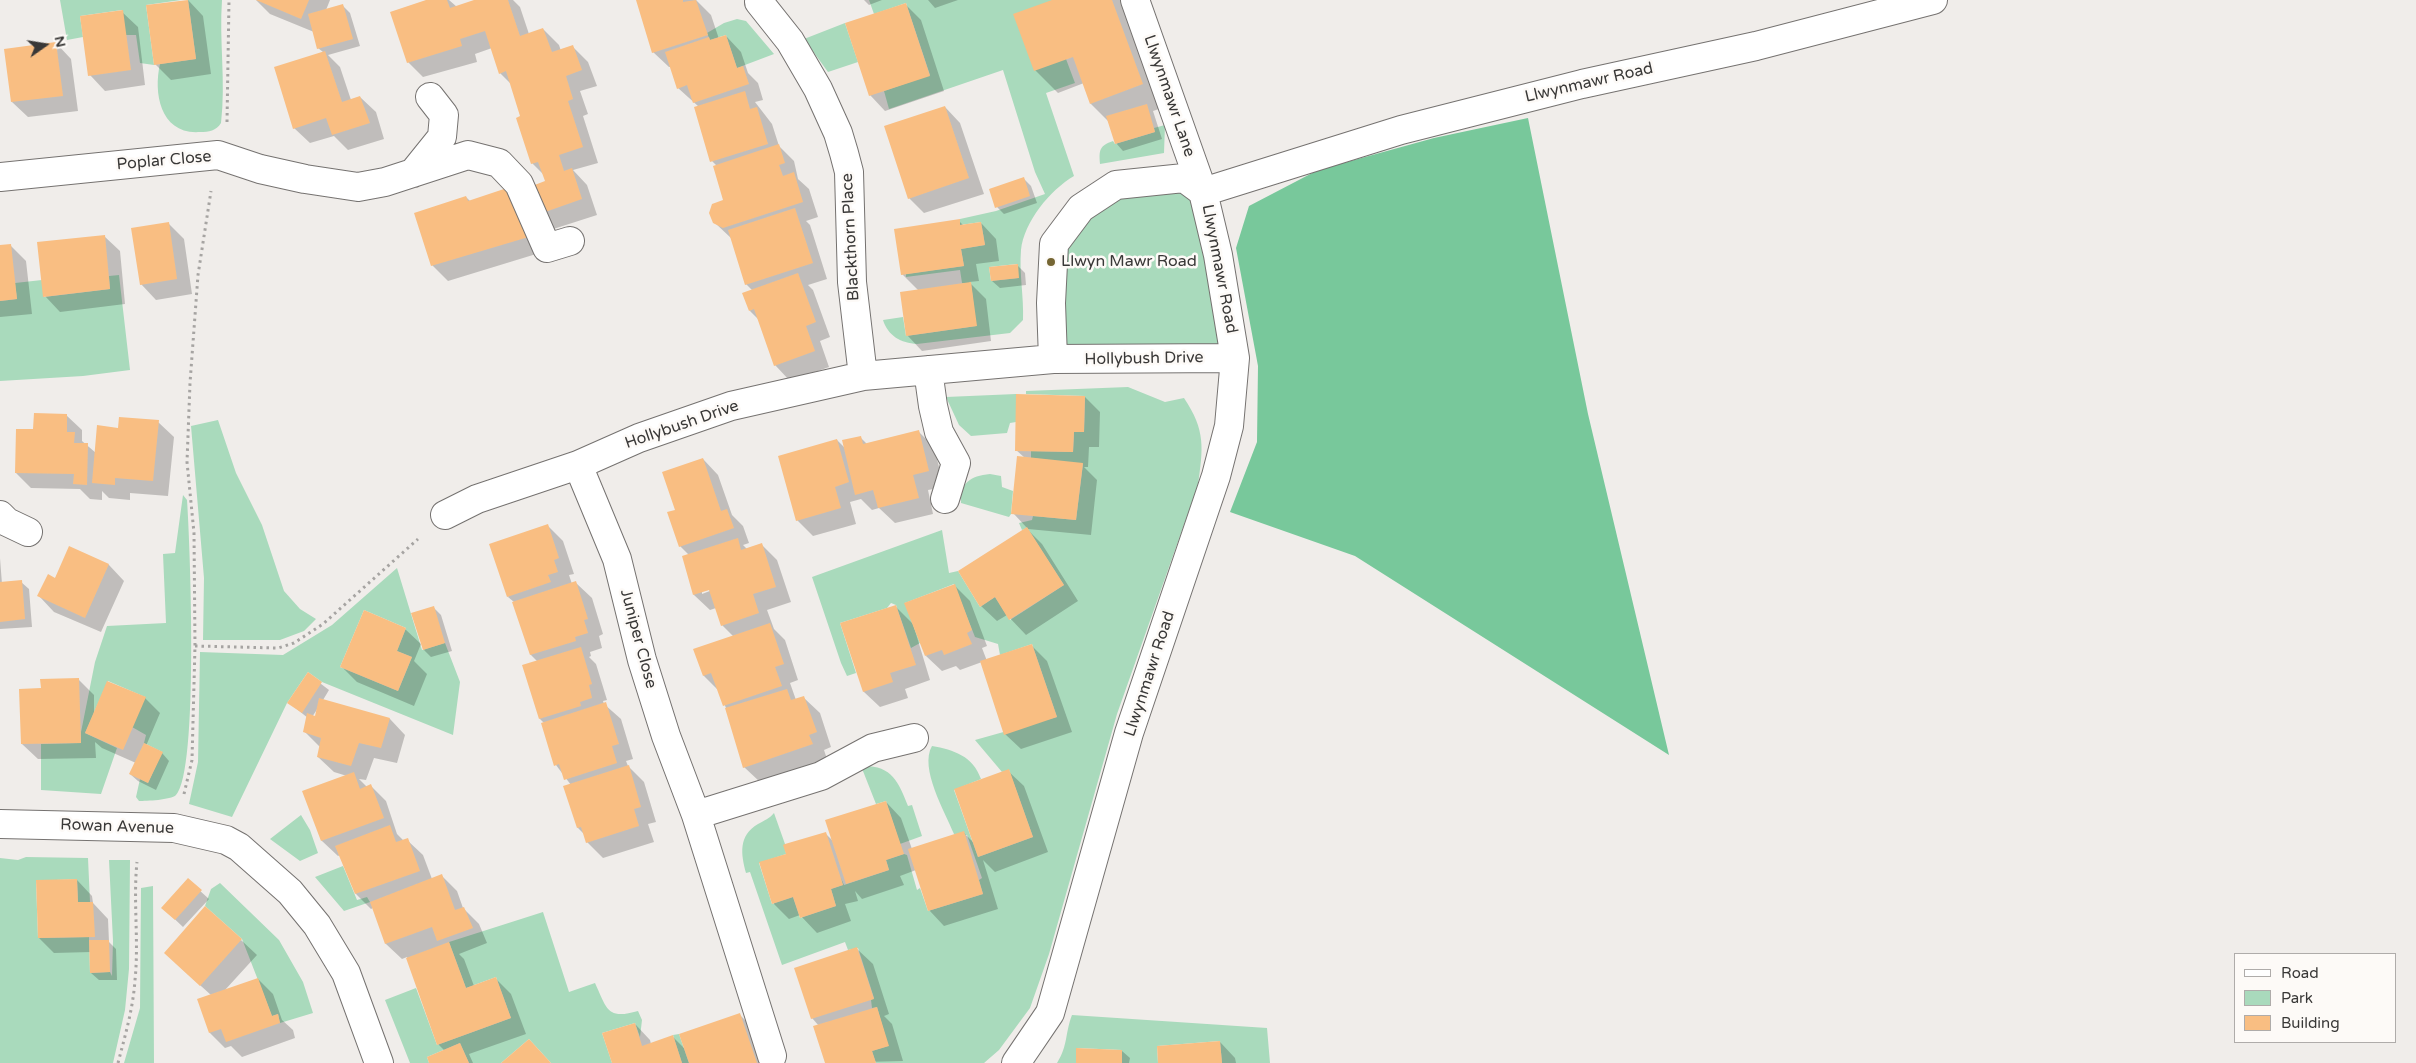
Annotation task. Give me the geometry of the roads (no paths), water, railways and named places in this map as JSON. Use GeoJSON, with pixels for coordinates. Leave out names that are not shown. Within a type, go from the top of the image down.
{"type":"FeatureCollection","features":[{"type":"Feature","properties":{"kind":"street","name":"Llwynmawr Lane"},"geometry":{"type":"LineString","coordinates":[[1135,0],[1203,192]]}},
{"type":"Feature","properties":{"kind":"street","name":"Llwynmawr Road"},"geometry":{"type":"LineString","coordinates":[[1016,1063],[1050,1014],[1129,733],[1216,476],[1229,426],[1235,358],[1225,291],[1203,192],[1411,127],[1582,84],[1756,46],[1933,0]]}},
{"type":"Feature","properties":{"kind":"street","name":"Blackthorn Place"},"geometry":{"type":"LineString","coordinates":[[759,2],[790,41],[818,89],[838,133],[844,153],[849,172],[852,282],[863,376]]}},
{"type":"Feature","properties":{"kind":"street"},"geometry":{"type":"LineString","coordinates":[[413,173],[442,137],[444,115],[430,96]]}},
{"type":"Feature","properties":{"kind":"street","name":"Poplar Close"},"geometry":{"type":"LineString","coordinates":[[0,177],[218,156],[305,180],[358,186],[385,182],[468,155],[499,163],[519,184],[547,248],[570,241]]}},
{"type":"Feature","properties":{"kind":"street"},"geometry":{"type":"LineString","coordinates":[[1053,359],[1051,303],[1054,244],[1081,208],[1116,185],[1184,178],[1203,192]]}},
{"type":"Feature","properties":{"kind":"street","name":"Hollybush Drive"},"geometry":{"type":"LineString","coordinates":[[445,514],[478,499],[578,465],[639,438],[731,406],[863,376],[1053,359],[1235,358]]}},
{"type":"Feature","properties":{"kind":"street"},"geometry":{"type":"LineString","coordinates":[[928,370],[939,432],[956,463],[945,499]]}},
{"type":"Feature","properties":{"kind":"street","name":"Juniper Close"},"geometry":{"type":"LineString","coordinates":[[578,465],[617,559],[642,660],[666,736],[696,815],[772,1056]]}},
{"type":"Feature","properties":{"kind":"street"},"geometry":{"type":"LineString","coordinates":[[0,515],[7,522],[28,532]]}},
{"type":"Feature","properties":{"kind":"street"},"geometry":{"type":"LineString","coordinates":[[696,815],[821,776],[873,748],[914,738]]}},
{"type":"Feature","properties":{"kind":"street","name":"Rowan Avenue"},"geometry":{"type":"LineString","coordinates":[[0,824],[174,828],[226,840],[239,847],[290,892],[317,925],[346,973],[378,1063]]}},
{"type":"Feature","properties":{"kind":"place","name":"Llwyn Mawr Road"},"geometry":{"type":"Point","coordinates":[1051,262]}}]}
